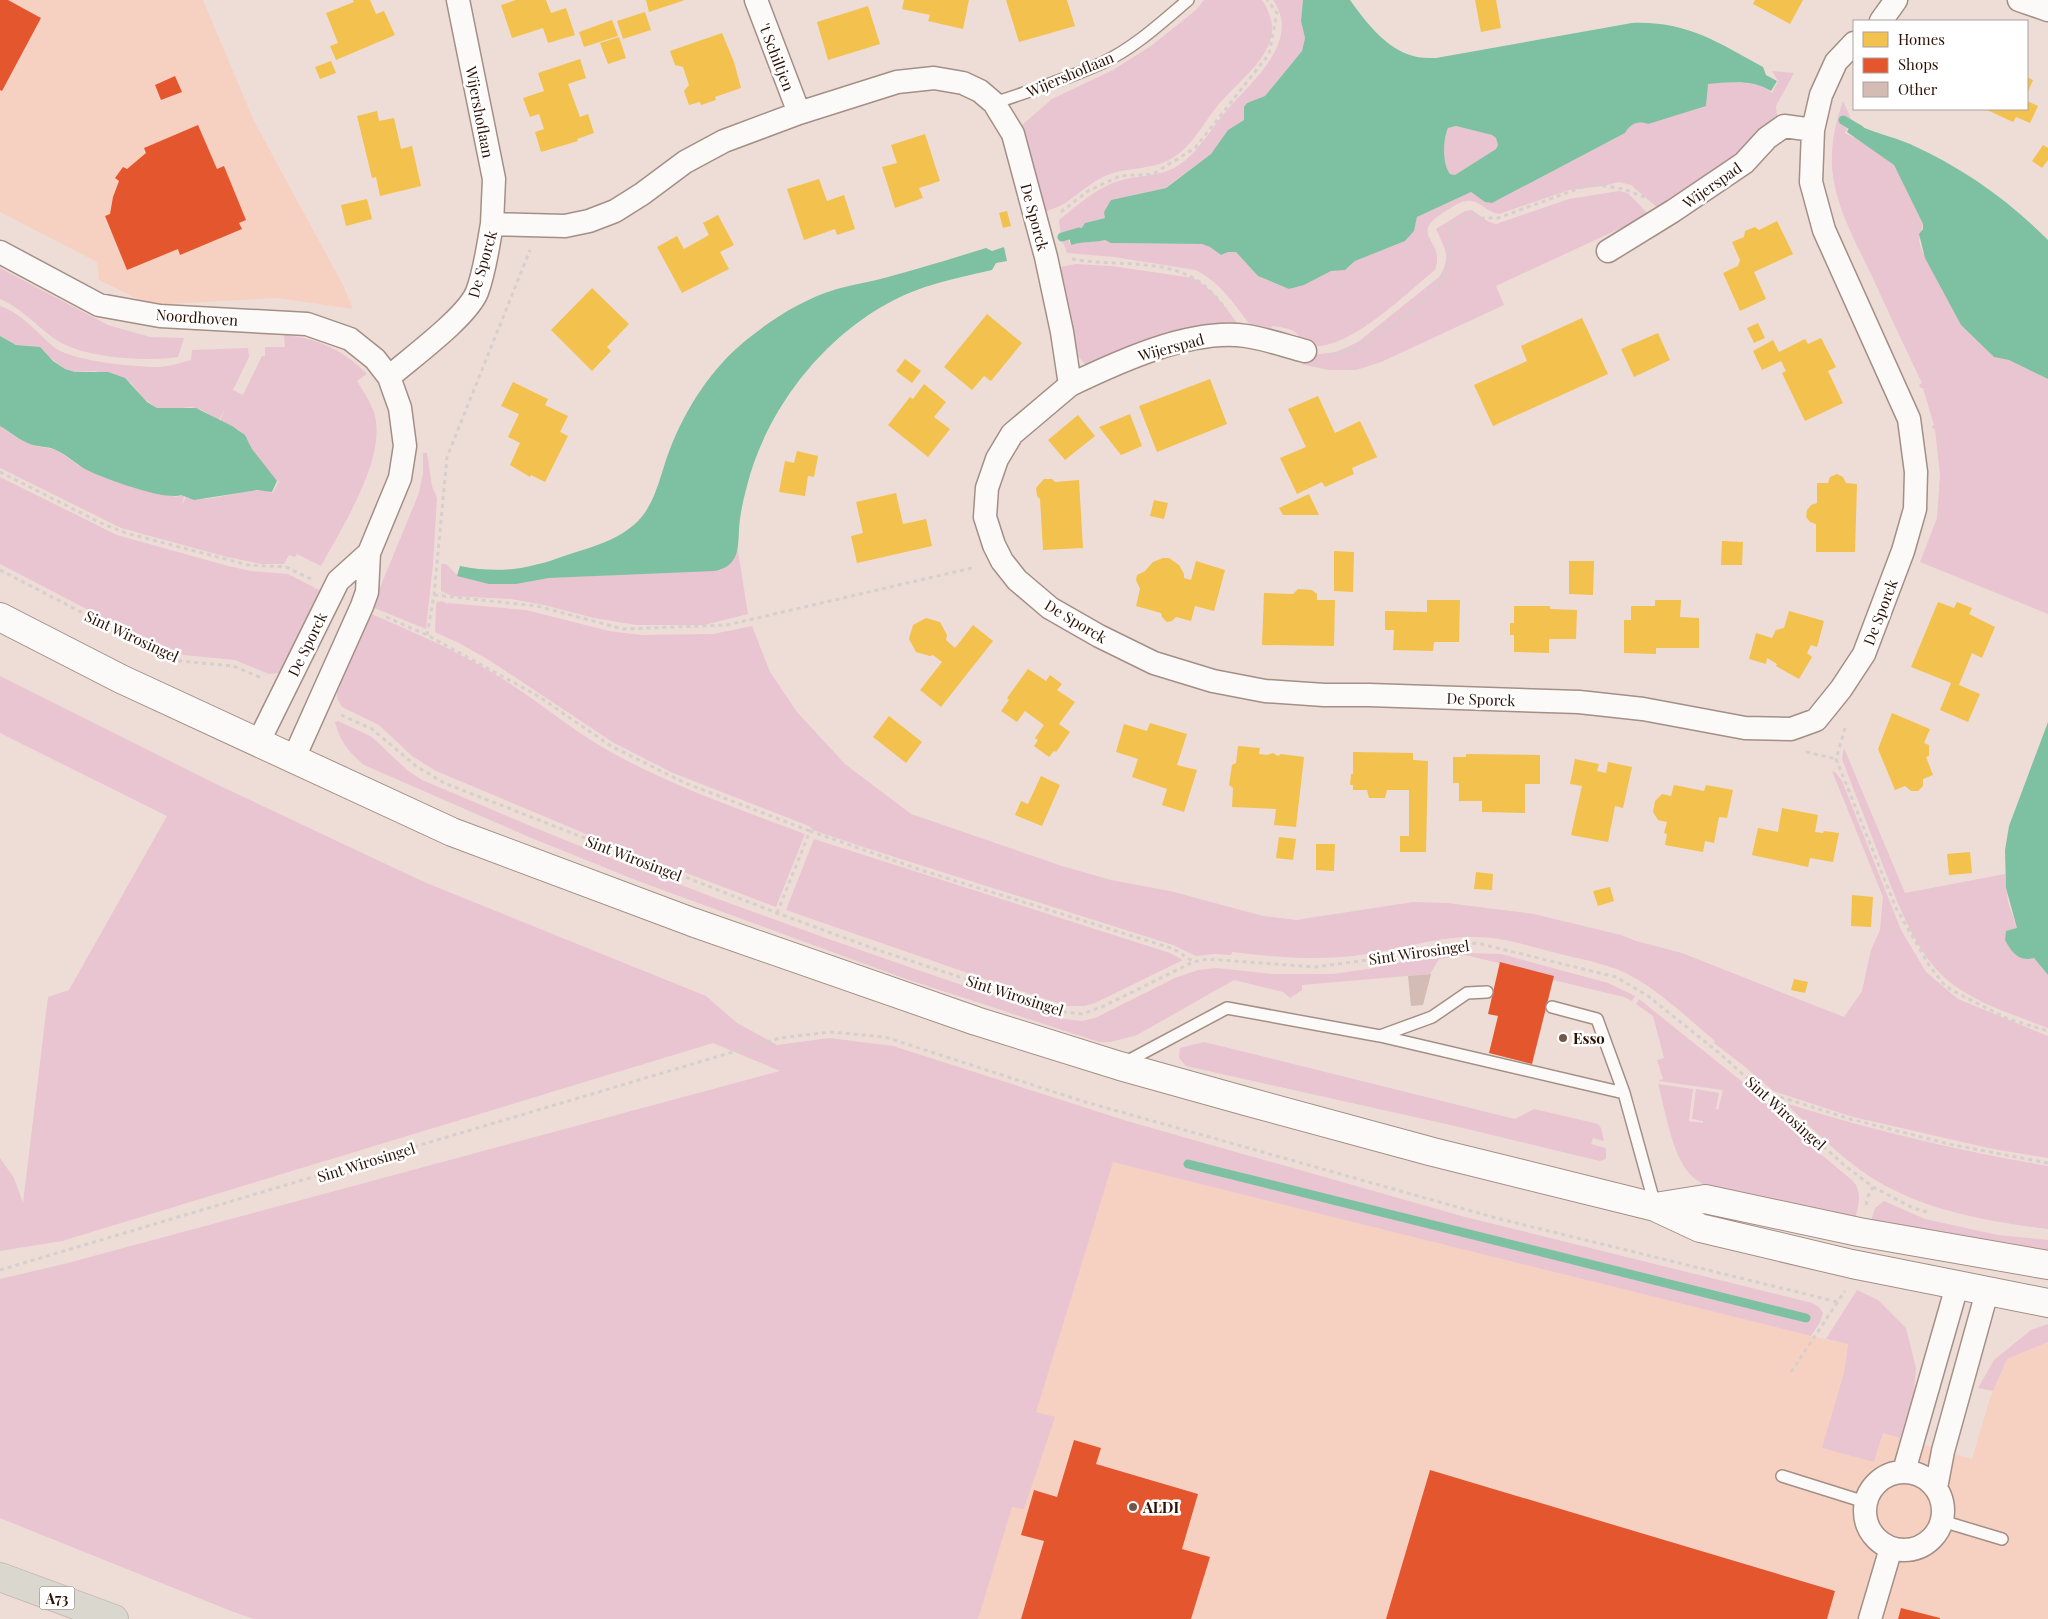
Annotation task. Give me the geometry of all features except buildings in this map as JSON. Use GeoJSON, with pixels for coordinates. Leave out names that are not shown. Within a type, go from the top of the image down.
{"type":"FeatureCollection","features":[{"type":"Feature","properties":{"kind":"highway","name":"A73"},"geometry":{"type":"LineString","coordinates":[[0,1577],[114,1619]]}},
{"type":"Feature","properties":{"kind":"main road"},"geometry":{"type":"LineString","coordinates":[[0,617],[121,679],[258,744],[452,832],[683,918],[976,1021],[1120,1066],[1433,1152],[1655,1207],[1700,1228],[1852,1264],[2048,1303]]}},
{"type":"Feature","properties":{"kind":"main road"},"geometry":{"type":"LineString","coordinates":[[1655,1207],[1705,1199],[1860,1232],[2048,1264]]}},
{"type":"Feature","properties":{"kind":"main road"},"geometry":{"type":"LineString","coordinates":[[1956,1286],[1978,1253]]}},
{"type":"Feature","properties":{"kind":"main road"},"geometry":{"type":"LineString","coordinates":[[1978,1253],[1987,1292]]}},
{"type":"Feature","properties":{"kind":"street","name":"Wijershoflaan"},"geometry":{"type":"LineString","coordinates":[[458,0],[494,179],[492,224]]}},
{"type":"Feature","properties":{"kind":"street","name":"'t Schiltjen"},"geometry":{"type":"LineString","coordinates":[[756,0],[799,113]]}},
{"type":"Feature","properties":{"kind":"street"},"geometry":{"type":"LineString","coordinates":[[1882,20],[1896,0]]}},
{"type":"Feature","properties":{"kind":"street"},"geometry":{"type":"LineString","coordinates":[[2019,0],[2048,10]]}},
{"type":"Feature","properties":{"kind":"street","name":"De Sporck"},"geometry":{"type":"LineString","coordinates":[[293,760],[362,606],[367,592],[369,553],[400,478],[405,446],[400,408],[389,376],[467,310],[477,292],[492,224],[565,226],[589,221],[615,211],[642,194],[685,162],[724,141],[799,113],[896,82],[934,78],[963,83],[980,91],[994,103],[1013,134],[1046,257],[1062,332],[1070,385],[1012,434],[997,459],[988,488],[985,516],[994,545],[1002,561],[1018,580],[1050,608],[1099,636],[1154,663],[1212,681],[1265,691],[1324,695],[1579,702],[1643,709],[1745,728],[1791,729],[1816,720],[1841,690],[1864,654],[1903,550],[1915,509],[1916,472],[1910,419],[1824,230],[1812,182],[1813,130],[1821,95],[1836,62],[1853,44]]}},
{"type":"Feature","properties":{"kind":"street","name":"Wijerspad"},"geometry":{"type":"LineString","coordinates":[[1608,251],[1673,211],[1744,163],[1767,138],[1784,126],[1813,130]]}},
{"type":"Feature","properties":{"kind":"street","name":"Noordhoven"},"geometry":{"type":"LineString","coordinates":[[0,252],[99,305],[160,316],[307,324],[350,339],[375,359],[389,376]]}},
{"type":"Feature","properties":{"kind":"street","name":"Wijerspad"},"geometry":{"type":"LineString","coordinates":[[1070,385],[1114,364],[1166,346],[1207,337],[1245,336],[1305,351]]}},
{"type":"Feature","properties":{"kind":"street","name":"De Sporck"},"geometry":{"type":"LineString","coordinates":[[258,744],[338,581],[369,553]]}},
{"type":"Feature","properties":{"kind":"street"},"geometry":{"type":"LineString","coordinates":[[1904,1471],[1956,1286]]}},
{"type":"Feature","properties":{"kind":"street"},"geometry":{"type":"LineString","coordinates":[[1936,1488],[1943,1451],[1987,1292]]}},
{"type":"Feature","properties":{"kind":"street"},"geometry":{"type":"LineString","coordinates":[[1904,1471],[1917,1473],[1928,1479],[1936,1488],[1942,1498],[1942,1521],[1937,1533],[1928,1542],[1917,1548],[1904,1550],[1891,1548],[1881,1543],[1872,1535],[1864,1514],[1865,1502],[1870,1489],[1880,1480],[1891,1473],[1904,1471]]}},
{"type":"Feature","properties":{"kind":"street"},"geometry":{"type":"LineString","coordinates":[[1870,1619],[1891,1548]]}},
{"type":"Feature","properties":{"kind":"lane","name":"Wijershoflaan"},"geometry":{"type":"LineString","coordinates":[[994,103],[1045,87],[1103,62],[1133,45],[1188,0]]}},
{"type":"Feature","properties":{"kind":"lane"},"geometry":{"type":"LineString","coordinates":[[1380,1036],[1432,1017],[1467,993],[1486,992]]}},
{"type":"Feature","properties":{"kind":"lane"},"geometry":{"type":"LineString","coordinates":[[1552,1007],[1597,1019],[1624,1093],[1655,1207]]}},
{"type":"Feature","properties":{"kind":"lane"},"geometry":{"type":"LineString","coordinates":[[1120,1066],[1227,1008],[1380,1036],[1624,1093]]}},
{"type":"Feature","properties":{"kind":"lane"},"geometry":{"type":"LineString","coordinates":[[1782,1476],[1865,1502]]}},
{"type":"Feature","properties":{"kind":"lane"},"geometry":{"type":"LineString","coordinates":[[1942,1521],[2002,1539]]}},
{"type":"Feature","properties":{"kind":"path"},"geometry":{"type":"LineString","coordinates":[[1059,215],[1088,191],[1120,176],[1153,174],[1195,148],[1269,54],[1277,13],[1268,0]]}},
{"type":"Feature","properties":{"kind":"path"},"geometry":{"type":"LineString","coordinates":[[1305,351],[1326,356],[1357,349],[1412,310],[1440,283],[1450,260],[1452,225],[1468,218],[1498,218],[1591,184],[1624,189],[1673,211]]}},
{"type":"Feature","properties":{"kind":"path"},"geometry":{"type":"LineString","coordinates":[[427,635],[434,595],[447,457],[540,226]]}},
{"type":"Feature","properties":{"kind":"path"},"geometry":{"type":"LineString","coordinates":[[1069,258],[1094,263],[1129,263],[1175,270],[1202,283],[1231,315],[1245,336]]}},
{"type":"Feature","properties":{"kind":"path"},"geometry":{"type":"LineString","coordinates":[[0,472],[103,524],[248,565],[286,567],[333,591]]}},
{"type":"Feature","properties":{"kind":"path"},"geometry":{"type":"LineString","coordinates":[[434,595],[537,606],[623,629],[727,625],[1002,561]]}},
{"type":"Feature","properties":{"kind":"path","name":"Sint Wirosingel"},"geometry":{"type":"LineString","coordinates":[[0,570],[156,651],[180,661],[233,666],[285,688]]}},
{"type":"Feature","properties":{"kind":"path"},"geometry":{"type":"LineString","coordinates":[[362,606],[427,635],[538,696],[611,746],[685,783],[810,831],[924,871],[1174,949],[1193,962]]}},
{"type":"Feature","properties":{"kind":"path"},"geometry":{"type":"LineString","coordinates":[[1841,690],[1850,713],[1836,759],[1896,908],[1929,965],[1945,986],[1961,996],[2008,1018],[2048,1031]]}},
{"type":"Feature","properties":{"kind":"path","name":"Sint Wirosingel"},"geometry":{"type":"LineString","coordinates":[[318,704],[372,729],[416,766],[444,783],[777,913],[875,949],[1065,1012],[1082,1014],[1104,1006],[1193,962],[1206,959],[1315,967],[1433,947],[1478,943],[1616,977],[1648,996],[1718,1052],[1844,1165],[1873,1187],[1913,1208],[1935,1215]]}},
{"type":"Feature","properties":{"kind":"path"},"geometry":{"type":"LineString","coordinates":[[777,913],[810,831]]}},
{"type":"Feature","properties":{"kind":"path","name":"Sint Wirosingel"},"geometry":{"type":"LineString","coordinates":[[0,1270],[780,1038],[830,1032],[855,1033],[884,1037],[1082,1101],[1496,1218],[1838,1302],[1791,1372]]}},
{"type":"Feature","properties":{"kind":"path"},"geometry":{"type":"LineString","coordinates":[[1763,1092],[1850,1119],[1953,1144],[2048,1163]]}},
{"type":"Feature","properties":{"kind":"shaded area"},"geometry":{"type":"Polygon","coordinates":[[[0,0],[203,0],[254,121],[343,285],[353,309],[277,298],[150,305],[99,280],[97,262],[0,212],[0,0]]]}},
{"type":"Feature","properties":{"kind":"shaded area"},"geometry":{"type":"Polygon","coordinates":[[[1204,0],[1262,0],[1270,16],[1272,31],[1269,45],[1262,58],[1219,104],[1191,142],[1177,155],[1162,163],[1117,172],[1104,177],[1092,183],[1063,204],[1044,212],[1021,126],[1052,99],[1113,70],[1151,46],[1196,10],[1204,0]]]}},
{"type":"Feature","properties":{"kind":"shaded area"},"geometry":{"type":"Polygon","coordinates":[[[1273,0],[1303,0],[1301,21],[1305,38],[1302,51],[1265,96],[1247,103],[1244,120],[1228,130],[1211,154],[1165,188],[1111,200],[1105,218],[1085,223],[1081,229],[1067,232],[1070,245],[1105,240],[1112,243],[1202,244],[1221,255],[1228,252],[1236,252],[1258,276],[1289,289],[1304,285],[1331,271],[1348,268],[1355,261],[1405,241],[1414,231],[1417,217],[1471,192],[1485,202],[1492,203],[1625,133],[1634,124],[1640,122],[1648,124],[1708,84],[1734,82],[1761,85],[1772,93],[1778,81],[1772,71],[1794,73],[1776,106],[1777,116],[1732,165],[1659,209],[1631,185],[1619,182],[1569,190],[1499,214],[1475,202],[1468,201],[1457,204],[1429,225],[1429,238],[1436,251],[1435,270],[1360,330],[1327,345],[1312,346],[1304,342],[1295,332],[1284,328],[1273,326],[1260,335],[1257,334],[1222,290],[1205,275],[1195,270],[1114,257],[1067,253],[1061,237],[1059,220],[1088,198],[1111,184],[1167,171],[1190,156],[1260,73],[1278,45],[1282,30],[1280,15],[1273,0]]]}},
{"type":"Feature","properties":{"kind":"shaded area"},"geometry":{"type":"Polygon","coordinates":[[[1303,0],[1350,0],[1385,41],[1403,52],[1421,58],[1436,58],[1632,23],[1652,23],[1685,29],[1701,35],[1763,67],[1766,75],[1777,81],[1771,91],[1749,83],[1708,84],[1706,106],[1648,124],[1641,122],[1635,124],[1629,127],[1625,133],[1492,203],[1485,202],[1471,192],[1417,217],[1414,231],[1405,241],[1355,261],[1345,270],[1331,271],[1304,285],[1289,289],[1258,276],[1236,252],[1228,252],[1221,255],[1202,244],[1111,243],[1105,240],[1071,245],[1068,232],[1081,229],[1085,223],[1105,218],[1104,212],[1111,200],[1166,188],[1211,154],[1228,130],[1244,120],[1244,107],[1247,103],[1265,96],[1302,51],[1305,38],[1301,21],[1303,0]],[[1456,126],[1448,128],[1444,151],[1447,170],[1450,174],[1455,175],[1496,149],[1498,145],[1496,138],[1492,135],[1456,126]]]}},
{"type":"Feature","properties":{"kind":"shaded area"},"geometry":{"type":"Polygon","coordinates":[[[1843,101],[1852,121],[1845,133],[1861,141],[1894,165],[1923,224],[1919,240],[1922,251],[1961,325],[1994,357],[2009,360],[2048,379],[2048,614],[1920,562],[1937,518],[1940,475],[1935,429],[1932,426],[1934,425],[1923,388],[1919,385],[1922,383],[1852,234],[1837,195],[1832,168],[1832,151],[1843,101]]]}},
{"type":"Feature","properties":{"kind":"shaded area"},"geometry":{"type":"Polygon","coordinates":[[[1852,122],[1866,129],[1910,144],[1948,163],[1984,186],[2017,211],[2048,240],[2048,379],[2009,360],[1994,357],[1961,325],[1925,258],[1919,234],[1923,229],[1923,224],[1894,165],[1847,132],[1852,122]]]}},
{"type":"Feature","properties":{"kind":"shaded area"},"geometry":{"type":"Polygon","coordinates":[[[1456,126],[1492,135],[1496,138],[1498,145],[1496,149],[1455,175],[1450,174],[1447,170],[1444,152],[1448,128],[1456,126]]]}},
{"type":"Feature","properties":{"kind":"shaded area"},"geometry":{"type":"Polygon","coordinates":[[[1619,191],[1628,193],[1649,215],[1496,286],[1504,305],[1381,362],[1356,370],[1328,370],[1301,364],[1303,356],[1336,352],[1358,342],[1439,277],[1445,264],[1446,253],[1436,229],[1465,211],[1472,210],[1487,221],[1496,224],[1569,199],[1619,191]]]}},
{"type":"Feature","properties":{"kind":"shaded area"},"geometry":{"type":"Polygon","coordinates":[[[1004,247],[1007,261],[996,263],[992,270],[925,287],[895,300],[866,317],[840,337],[816,361],[794,387],[776,415],[761,445],[744,497],[737,553],[726,567],[714,571],[549,578],[516,584],[489,584],[457,576],[460,566],[502,570],[540,564],[605,542],[631,528],[650,505],[676,434],[701,390],[733,352],[755,333],[788,310],[812,298],[837,289],[888,277],[986,248],[992,251],[1004,247]]]}},
{"type":"Feature","properties":{"kind":"shaded area"},"geometry":{"type":"Polygon","coordinates":[[[1076,264],[1112,266],[1193,278],[1215,295],[1244,332],[1086,365],[1078,356],[1073,325],[1059,267],[1076,264]]]}},
{"type":"Feature","properties":{"kind":"shaded area"},"geometry":{"type":"Polygon","coordinates":[[[0,268],[108,325],[150,337],[184,338],[178,357],[132,359],[81,351],[66,345],[48,334],[15,307],[0,299],[0,268]]]}},
{"type":"Feature","properties":{"kind":"shaded area"},"geometry":{"type":"Polygon","coordinates":[[[0,306],[23,319],[55,348],[64,353],[89,360],[134,366],[161,367],[191,360],[192,350],[248,348],[249,357],[233,390],[243,395],[262,356],[265,356],[265,347],[285,347],[284,335],[319,342],[349,358],[367,374],[357,381],[374,412],[377,430],[375,450],[361,491],[321,566],[297,554],[295,557],[289,555],[284,564],[262,564],[227,557],[121,528],[0,468],[0,426],[17,438],[36,446],[57,450],[78,465],[99,475],[176,497],[184,496],[182,505],[186,497],[206,499],[255,491],[273,493],[279,481],[274,479],[239,430],[220,421],[225,409],[219,420],[202,410],[191,407],[157,408],[143,398],[131,383],[95,371],[75,372],[65,369],[31,346],[16,345],[0,336],[0,306]]]}},
{"type":"Feature","properties":{"kind":"shaded area"},"geometry":{"type":"Polygon","coordinates":[[[0,336],[16,345],[40,347],[53,361],[65,369],[75,372],[108,372],[125,378],[147,402],[157,408],[196,408],[232,426],[245,435],[252,449],[277,481],[272,492],[257,490],[194,500],[181,495],[162,495],[133,488],[105,478],[85,469],[56,450],[33,445],[22,440],[0,426],[0,336]]]}},
{"type":"Feature","properties":{"kind":"shaded area"},"geometry":{"type":"Polygon","coordinates":[[[423,453],[427,453],[432,486],[437,498],[433,564],[426,629],[372,607],[419,493],[423,473],[423,453]]]}},
{"type":"Feature","properties":{"kind":"shaded area"},"geometry":{"type":"Polygon","coordinates":[[[0,477],[117,535],[228,566],[251,571],[288,574],[323,592],[286,667],[279,673],[269,674],[235,660],[184,655],[102,617],[0,564],[0,477]]]}},
{"type":"Feature","properties":{"kind":"shaded area"},"geometry":{"type":"Polygon","coordinates":[[[737,545],[748,614],[704,625],[636,625],[594,618],[544,605],[511,599],[452,596],[441,591],[441,564],[446,564],[458,576],[516,584],[549,578],[721,570],[732,559],[737,545]]]}},
{"type":"Feature","properties":{"kind":"shaded area"},"geometry":{"type":"Polygon","coordinates":[[[442,601],[447,604],[526,610],[609,631],[642,635],[713,634],[752,626],[770,672],[797,712],[845,764],[911,814],[1062,866],[1111,880],[1170,891],[1263,916],[1296,920],[1413,902],[1447,903],[1534,914],[1621,935],[1636,941],[1682,953],[1844,1017],[1862,991],[1871,950],[1880,930],[1883,897],[1832,771],[1842,781],[1901,930],[1926,972],[1958,999],[2048,1036],[2048,1158],[1993,1149],[1853,1117],[1773,1091],[1656,992],[1626,973],[1599,963],[1486,937],[1460,937],[1344,957],[1296,958],[1232,952],[1231,955],[1196,956],[1173,945],[813,830],[809,826],[673,773],[614,743],[489,660],[435,632],[436,605],[437,602],[442,601]]]}},
{"type":"Feature","properties":{"kind":"shaded area"},"geometry":{"type":"Polygon","coordinates":[[[369,613],[424,637],[478,664],[512,685],[596,744],[633,764],[706,796],[805,834],[776,907],[610,844],[436,771],[412,756],[379,725],[342,707],[337,698],[337,690],[369,613]]]}},
{"type":"Feature","properties":{"kind":"shaded area"},"geometry":{"type":"Polygon","coordinates":[[[0,676],[216,784],[424,882],[706,996],[737,1023],[777,1045],[829,1038],[893,1046],[1127,1121],[1465,1217],[1812,1303],[1819,1307],[1823,1313],[1820,1322],[1811,1336],[1113,1162],[1036,1412],[1055,1417],[1024,1509],[1012,1507],[978,1619],[254,1619],[231,1611],[0,1518],[0,1279],[64,1264],[780,1071],[713,1043],[62,1241],[0,1251],[0,1158],[14,1178],[23,1203],[48,997],[69,990],[167,816],[0,733],[0,676]]]}},
{"type":"Feature","properties":{"kind":"shaded area"},"geometry":{"type":"Polygon","coordinates":[[[338,721],[372,737],[407,770],[422,780],[556,836],[635,868],[818,935],[1064,1019],[1082,1021],[1095,1018],[1175,978],[1198,970],[1217,968],[1273,974],[1333,974],[1431,956],[1466,953],[1501,954],[1608,983],[1635,996],[1632,1001],[1624,997],[1553,980],[1554,976],[1465,955],[1439,959],[1430,974],[1302,985],[1302,990],[1290,998],[1283,992],[1234,980],[1137,1035],[1111,1042],[1099,1042],[906,979],[638,881],[529,837],[364,765],[349,751],[342,741],[335,722],[338,721]]]}},
{"type":"Feature","properties":{"kind":"shaded area"},"geometry":{"type":"Polygon","coordinates":[[[2048,722],[2048,975],[2034,958],[2024,959],[2016,955],[2005,940],[2006,931],[2017,928],[2006,888],[2005,850],[2009,826],[2048,722]]]}},
{"type":"Feature","properties":{"kind":"shaded area"},"geometry":{"type":"Polygon","coordinates":[[[1844,748],[1905,893],[2005,874],[2008,902],[2017,928],[2005,940],[2017,955],[2029,959],[2034,958],[2048,975],[2048,1028],[1998,1009],[1962,991],[1938,971],[1927,957],[1916,941],[1892,889],[1842,759],[1844,748]]]}},
{"type":"Feature","properties":{"kind":"shaded area"},"geometry":{"type":"Polygon","coordinates":[[[814,839],[1170,953],[1183,960],[1095,1003],[1084,1006],[1067,1006],[786,910],[814,839]]]}},
{"type":"Feature","properties":{"kind":"shaded area"},"geometry":{"type":"Polygon","coordinates":[[[1639,999],[1745,1084],[1817,1151],[1853,1181],[1859,1195],[1855,1220],[1711,1188],[1694,1178],[1686,1170],[1675,1147],[1658,1084],[1693,1089],[1689,1121],[1703,1123],[1703,1121],[1692,1119],[1696,1089],[1719,1093],[1716,1109],[1718,1110],[1723,1090],[1658,1081],[1663,1079],[1657,1060],[1664,1058],[1653,1016],[1636,1004],[1639,999]]]}},
{"type":"Feature","properties":{"kind":"shaded area"},"geometry":{"type":"Polygon","coordinates":[[[1204,1042],[1515,1119],[1534,1109],[1598,1124],[1604,1141],[1593,1138],[1591,1144],[1606,1148],[1606,1159],[1600,1161],[1455,1126],[1186,1066],[1179,1058],[1180,1048],[1204,1042]]]}},
{"type":"Feature","properties":{"kind":"shaded area"},"geometry":{"type":"Polygon","coordinates":[[[1785,1103],[1915,1139],[1981,1154],[2048,1166],[2048,1229],[1977,1218],[1908,1197],[1866,1174],[1824,1140],[1785,1103]]]}},
{"type":"Feature","properties":{"kind":"shaded area"},"geometry":{"type":"Polygon","coordinates":[[[1113,1162],[1848,1344],[1844,1373],[1874,1462],[1883,1433],[1972,1459],[1990,1398],[2007,1359],[2048,1342],[2048,1619],[829,1619],[1113,1162]]]}},
{"type":"Feature","properties":{"kind":"shaded area"},"geometry":{"type":"Polygon","coordinates":[[[1884,1201],[1925,1219],[1998,1235],[2048,1240],[2048,1255],[1870,1224],[1875,1208],[1884,1201]]]}},
{"type":"Feature","properties":{"kind":"shaded area"},"geometry":{"type":"Polygon","coordinates":[[[1857,1290],[1878,1300],[1906,1328],[1916,1368],[1914,1393],[1900,1438],[1883,1433],[1874,1462],[1822,1448],[1844,1373],[1848,1344],[1826,1339],[1857,1290]]]}},
{"type":"Feature","properties":{"kind":"shaded area"},"geometry":{"type":"Polygon","coordinates":[[[2048,1324],[2048,1342],[2007,1359],[1993,1391],[1978,1388],[1994,1360],[2031,1330],[2048,1324]]]}},
{"type":"Feature","properties":{"kind":"waterway"},"geometry":{"type":"LineString","coordinates":[[1843,120],[1860,130]]}},
{"type":"Feature","properties":{"kind":"waterway"},"geometry":{"type":"LineString","coordinates":[[1062,237],[1079,232]]}},
{"type":"Feature","properties":{"kind":"waterway"},"geometry":{"type":"LineString","coordinates":[[1188,1164],[1806,1318]]}},
{"type":"Feature","properties":{"kind":"place","name":"Esso"},"geometry":{"type":"Point","coordinates":[1563,1038]}},
{"type":"Feature","properties":{"kind":"place","name":"ALDI"},"geometry":{"type":"Point","coordinates":[1133,1507]}}]}
